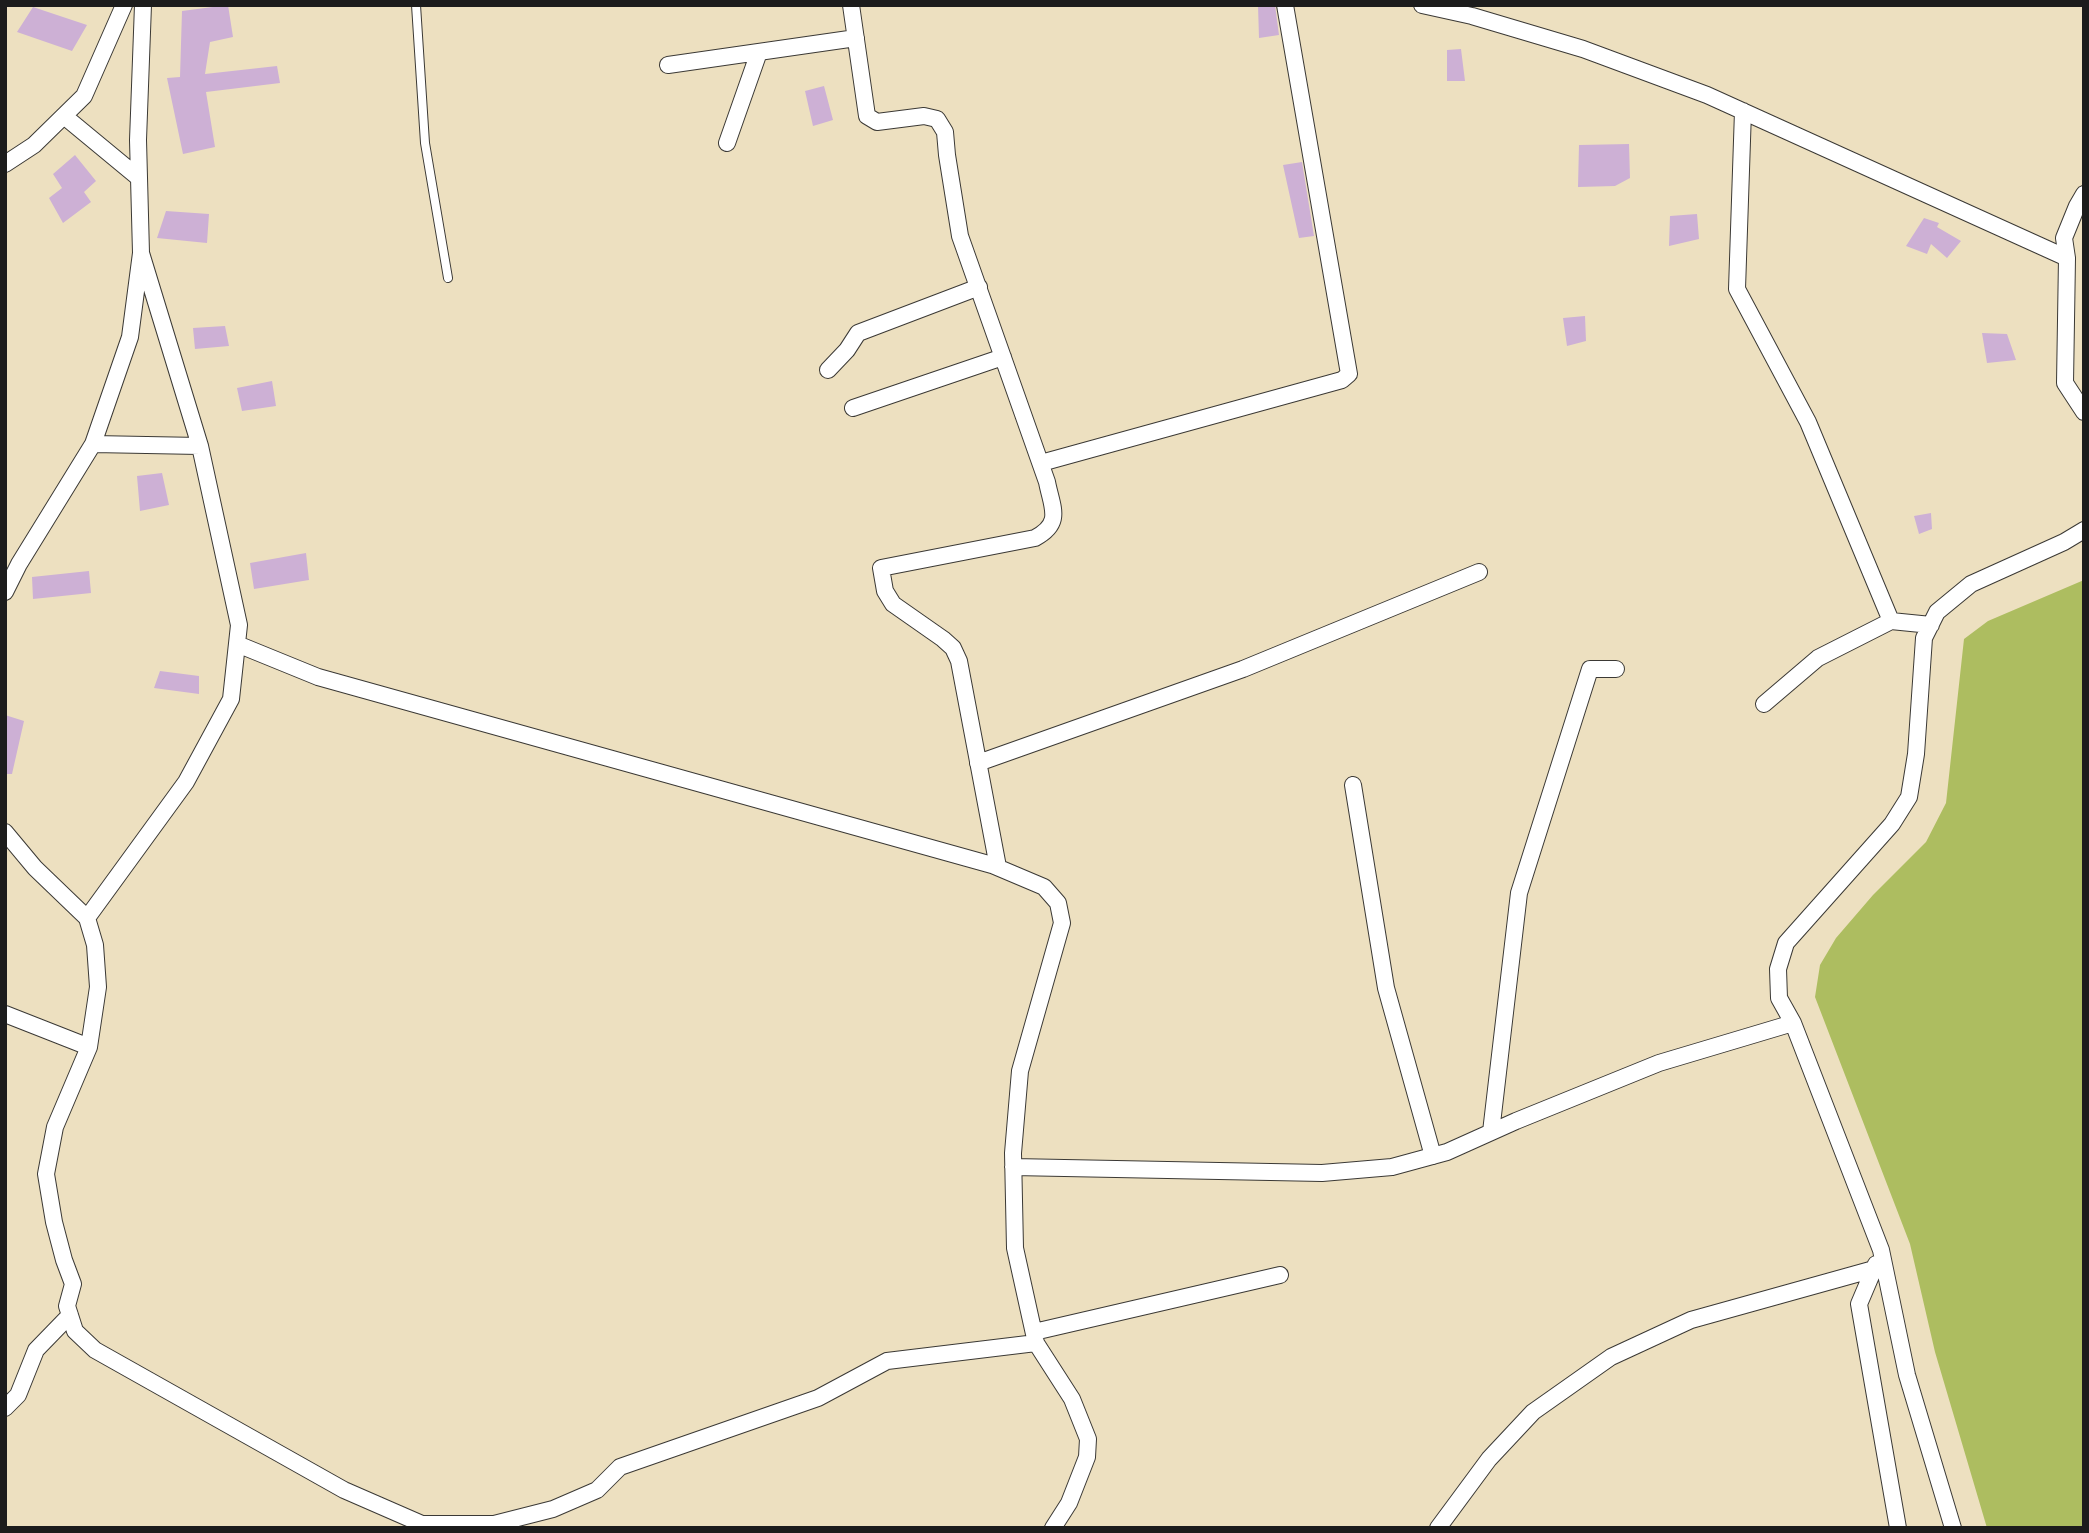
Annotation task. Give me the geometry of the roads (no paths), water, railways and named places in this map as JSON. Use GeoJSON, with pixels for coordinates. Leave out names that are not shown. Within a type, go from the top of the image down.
{"type":"FeatureCollection","features":[{"type":"Feature","properties":{"kind":"street"},"geometry":{"type":"LineString","coordinates":[[5,164],[34,145],[84,96],[124,5]]}},
{"type":"Feature","properties":{"kind":"street"},"geometry":{"type":"LineString","coordinates":[[5,592],[19,564],[93,444],[130,337],[141,253],[138,140],[143,5]]}},
{"type":"Feature","properties":{"kind":"street"},"geometry":{"type":"LineString","coordinates":[[851,5],[867,116],[877,122],[924,116],[937,119],[945,132],[960,236],[1041,463],[1054,517],[1049,530],[1035,538],[881,568],[885,590],[894,604],[953,648],[960,661],[998,867]]}},
{"type":"Feature","properties":{"kind":"street"},"geometry":{"type":"LineString","coordinates":[[1041,463],[1342,380],[1349,374],[1285,5]]}},
{"type":"Feature","properties":{"kind":"street"},"geometry":{"type":"LineString","coordinates":[[1422,5],[1472,16],[1583,49],[1707,95],[2067,258]]}},
{"type":"Feature","properties":{"kind":"street"},"geometry":{"type":"LineString","coordinates":[[668,65],[856,38]]}},
{"type":"Feature","properties":{"kind":"street"},"geometry":{"type":"LineString","coordinates":[[727,144],[759,52]]}},
{"type":"Feature","properties":{"kind":"street"},"geometry":{"type":"LineString","coordinates":[[1743,111],[1737,289],[1808,422],[1891,621]]}},
{"type":"Feature","properties":{"kind":"street"},"geometry":{"type":"LineString","coordinates":[[64,116],[139,178]]}},
{"type":"Feature","properties":{"kind":"street"},"geometry":{"type":"LineString","coordinates":[[2084,194],[2064,238],[2067,258],[2065,383],[2084,412]]}},
{"type":"Feature","properties":{"kind":"street"},"geometry":{"type":"LineString","coordinates":[[87,918],[186,782],[231,699],[239,625],[200,446],[141,253]]}},
{"type":"Feature","properties":{"kind":"street"},"geometry":{"type":"LineString","coordinates":[[828,370],[847,350],[858,333],[979,287]]}},
{"type":"Feature","properties":{"kind":"street"},"geometry":{"type":"LineString","coordinates":[[853,408],[1003,357]]}},
{"type":"Feature","properties":{"kind":"street"},"geometry":{"type":"LineString","coordinates":[[93,444],[200,446]]}},
{"type":"Feature","properties":{"kind":"street"},"geometry":{"type":"LineString","coordinates":[[1954,1528],[1907,1375],[1881,1250],[1793,1023],[1779,998],[1777,969],[1786,943],[1892,824],[1909,797],[1916,754],[1924,638],[1937,612],[1971,584],[2064,542],[2084,530]]}},
{"type":"Feature","properties":{"kind":"street"},"geometry":{"type":"LineString","coordinates":[[978,762],[1242,669],[1479,572]]}},
{"type":"Feature","properties":{"kind":"street"},"geometry":{"type":"LineString","coordinates":[[1764,704],[1818,658],[1891,621],[1931,625]]}},
{"type":"Feature","properties":{"kind":"street"},"geometry":{"type":"LineString","coordinates":[[237,644],[318,677],[998,867],[1044,887],[1058,903],[1062,923],[1020,1071],[1013,1167],[1015,1248],[1035,1338],[1072,1399],[1088,1439],[1087,1457],[1069,1503],[1053,1528]]}},
{"type":"Feature","properties":{"kind":"street"},"geometry":{"type":"LineString","coordinates":[[1491,1132],[1519,893],[1590,669],[1616,669]]}},
{"type":"Feature","properties":{"kind":"street"},"geometry":{"type":"LineString","coordinates":[[1353,785],[1386,988],[1433,1156]]}},
{"type":"Feature","properties":{"kind":"street"},"geometry":{"type":"LineString","coordinates":[[5,832],[35,868],[87,918],[95,945],[98,987],[89,1046],[55,1127],[46,1174],[54,1222],[73,1284],[67,1306],[75,1331],[94,1350],[344,1490],[422,1524],[494,1524],[552,1509],[597,1490],[620,1467],[818,1398],[887,1361],[1035,1338],[1280,1275]]}},
{"type":"Feature","properties":{"kind":"street"},"geometry":{"type":"LineString","coordinates":[[5,1014],[89,1046]]}},
{"type":"Feature","properties":{"kind":"street"},"geometry":{"type":"LineString","coordinates":[[1013,1167],[1322,1173],[1392,1167],[1447,1152],[1659,1063],[1793,1023]]}},
{"type":"Feature","properties":{"kind":"street"},"geometry":{"type":"LineString","coordinates":[[1881,1250],[1859,1304],[1898,1528]]}},
{"type":"Feature","properties":{"kind":"street"},"geometry":{"type":"LineString","coordinates":[[1438,1528],[1489,1459],[1533,1412],[1611,1357],[1691,1320],[1874,1269]]}},
{"type":"Feature","properties":{"kind":"street"},"geometry":{"type":"LineString","coordinates":[[5,1408],[18,1395],[36,1350],[70,1315]]}},
{"type":"Feature","properties":{"kind":"lane"},"geometry":{"type":"LineString","coordinates":[[416,5],[425,143],[448,278]]}}]}
